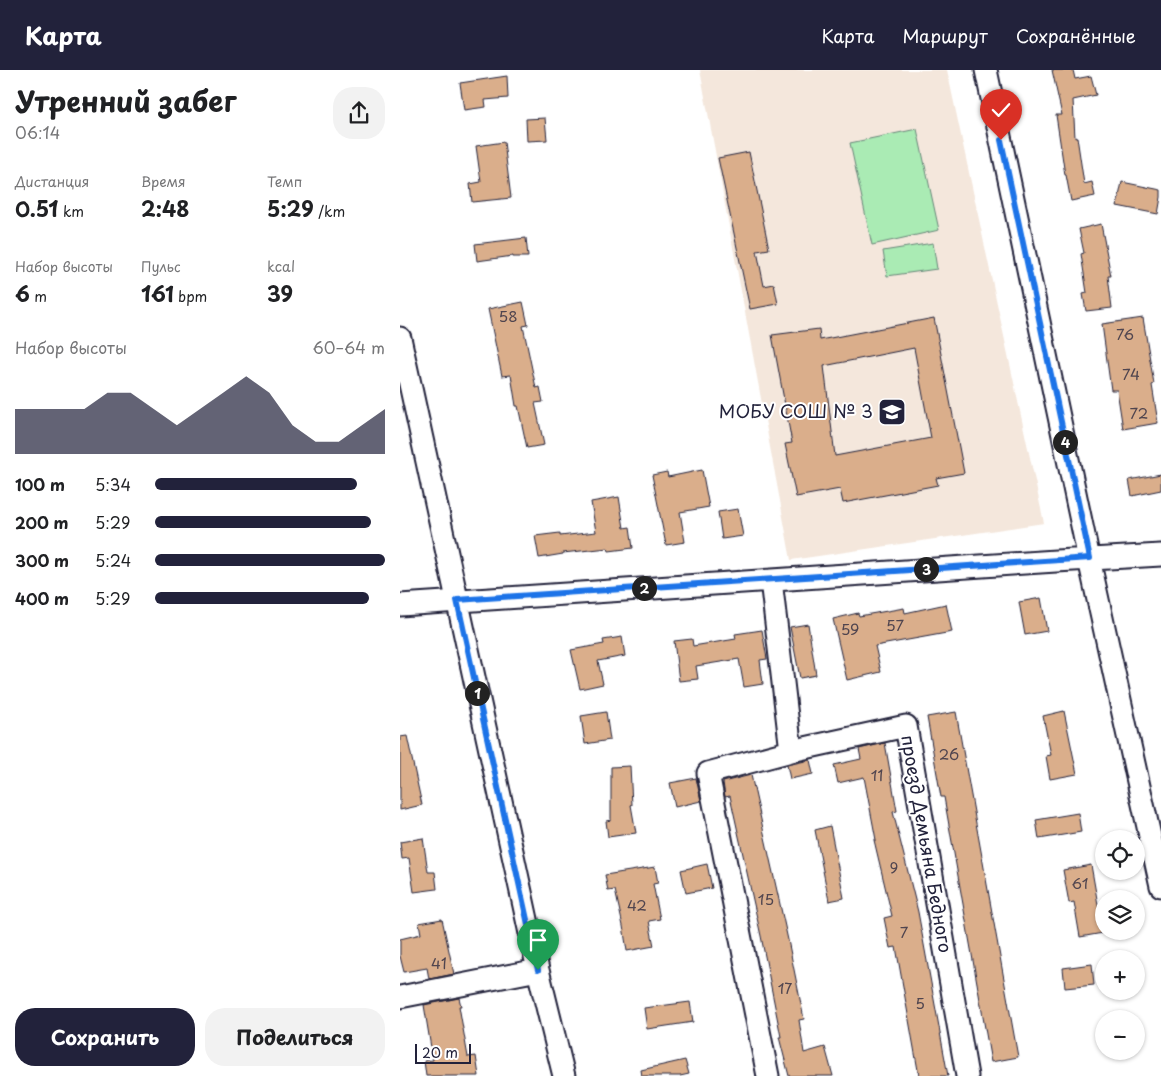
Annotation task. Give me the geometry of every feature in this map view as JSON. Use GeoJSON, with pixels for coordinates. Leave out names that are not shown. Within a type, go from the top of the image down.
{"type":"FeatureCollection","features":[{"type":"Feature","properties":{"kind":"street"},"geometry":{"type":"LineString","coordinates":[[986,70],[1161,886]]}},
{"type":"Feature","properties":{"kind":"street"},"geometry":{"type":"LineString","coordinates":[[400,338],[538,970],[564,1076]]}},
{"type":"Feature","properties":{"kind":"street"},"geometry":{"type":"LineString","coordinates":[[400,605],[1090,558],[1161,555]]}},
{"type":"Feature","properties":{"kind":"street"},"geometry":{"type":"LineString","coordinates":[[770,580],[791,751]]}},
{"type":"Feature","properties":{"kind":"street","name":"проезд Демьяна Бедного"},"geometry":{"type":"LineString","coordinates":[[768,1076],[708,773],[791,751],[906,726],[967,1076]]}},
{"type":"Feature","properties":{"kind":"street"},"geometry":{"type":"LineString","coordinates":[[400,997],[538,970]]}},
{"type":"Feature","properties":{"kind":"shaded area","name":"МОБУ СОШ № 3"},"geometry":{"type":"Polygon","coordinates":[[[700,70],[947,70],[1044,523],[791,560],[700,70]]]}},
{"type":"Feature","properties":{"kind":"green space"},"geometry":{"type":"Polygon","coordinates":[[[917,129],[939,230],[872,245],[850,143],[917,129]]]}},
{"type":"Feature","properties":{"kind":"green space"},"geometry":{"type":"Polygon","coordinates":[[[933,243],[937,269],[887,276],[883,251],[933,243]]]}},
{"type":"Feature","properties":{"kind":"building"},"geometry":{"type":"Polygon","coordinates":[[[1052,70],[1073,70],[1075,79],[1091,76],[1096,95],[1073,100],[1075,138],[1077,137],[1084,184],[1092,182],[1095,196],[1071,201],[1056,115],[1062,115],[1052,70]]]}},
{"type":"Feature","properties":{"kind":"building"},"geometry":{"type":"Polygon","coordinates":[[[507,76],[508,98],[485,100],[486,107],[464,110],[460,83],[507,76]]]}},
{"type":"Feature","properties":{"kind":"building"},"geometry":{"type":"Polygon","coordinates":[[[545,118],[547,140],[527,141],[526,119],[545,118]]]}},
{"type":"Feature","properties":{"kind":"building"},"geometry":{"type":"Polygon","coordinates":[[[504,142],[511,198],[472,202],[470,184],[481,182],[476,146],[504,142]]]}},
{"type":"Feature","properties":{"kind":"building"},"geometry":{"type":"Polygon","coordinates":[[[749,152],[769,249],[757,251],[764,286],[774,284],[778,304],[750,309],[718,158],[749,152]]]}},
{"type":"Feature","properties":{"kind":"building"},"geometry":{"type":"Polygon","coordinates":[[[1122,182],[1161,190],[1158,214],[1117,206],[1122,182]]]}},
{"type":"Feature","properties":{"kind":"building"},"geometry":{"type":"Polygon","coordinates":[[[1101,224],[1111,276],[1108,276],[1112,308],[1086,311],[1083,294],[1087,293],[1081,254],[1084,253],[1079,229],[1101,224]]]}},
{"type":"Feature","properties":{"kind":"building"},"geometry":{"type":"Polygon","coordinates":[[[526,238],[528,257],[513,256],[477,261],[475,244],[526,238]]]}},
{"type":"Feature","properties":{"kind":"building"},"geometry":{"type":"Polygon","coordinates":[[[523,302],[528,325],[523,326],[536,388],[540,387],[543,402],[535,403],[544,445],[527,448],[518,406],[516,406],[511,375],[502,376],[488,309],[523,302]]]}},
{"type":"Feature","properties":{"kind":"building"},"geometry":{"type":"Polygon","coordinates":[[[934,318],[964,473],[936,478],[938,485],[843,503],[840,489],[796,497],[785,444],[792,443],[772,335],[819,329],[820,340],[934,318]],[[914,348],[824,366],[835,456],[931,438],[914,348]]]}},
{"type":"Feature","properties":{"kind":"building"},"geometry":{"type":"Polygon","coordinates":[[[1143,318],[1154,384],[1152,385],[1158,423],[1123,429],[1117,390],[1111,390],[1102,324],[1143,318]]]}},
{"type":"Feature","properties":{"kind":"building"},"geometry":{"type":"Polygon","coordinates":[[[702,470],[709,507],[680,512],[685,542],[666,545],[652,475],[667,472],[668,477],[702,470]]]}},
{"type":"Feature","properties":{"kind":"building"},"geometry":{"type":"Polygon","coordinates":[[[1161,474],[1161,490],[1132,496],[1129,480],[1161,474]]]}},
{"type":"Feature","properties":{"kind":"building"},"geometry":{"type":"Polygon","coordinates":[[[619,497],[624,528],[630,527],[633,548],[609,551],[608,548],[563,553],[539,558],[535,536],[560,533],[560,536],[596,532],[591,502],[619,497]]]}},
{"type":"Feature","properties":{"kind":"building"},"geometry":{"type":"Polygon","coordinates":[[[738,509],[743,536],[722,539],[718,512],[738,509]]]}},
{"type":"Feature","properties":{"kind":"building"},"geometry":{"type":"Polygon","coordinates":[[[1041,598],[1047,631],[1025,635],[1019,602],[1041,598]]]}},
{"type":"Feature","properties":{"kind":"building"},"geometry":{"type":"Polygon","coordinates":[[[946,604],[952,632],[875,646],[881,672],[847,680],[833,619],[858,613],[859,616],[904,608],[905,613],[946,604]]]}},
{"type":"Feature","properties":{"kind":"building"},"geometry":{"type":"Polygon","coordinates":[[[808,624],[816,675],[800,678],[790,627],[808,624]]]}},
{"type":"Feature","properties":{"kind":"building"},"geometry":{"type":"Polygon","coordinates":[[[762,630],[767,659],[760,660],[763,684],[744,687],[739,659],[696,666],[698,679],[679,681],[674,641],[692,639],[693,646],[736,639],[735,634],[762,630]]]}},
{"type":"Feature","properties":{"kind":"building"},"geometry":{"type":"Polygon","coordinates":[[[622,637],[625,656],[598,661],[603,684],[580,689],[571,650],[604,644],[603,640],[622,637]]]}},
{"type":"Feature","properties":{"kind":"building"},"geometry":{"type":"Polygon","coordinates":[[[1064,711],[1077,774],[1050,779],[1046,756],[1051,755],[1043,716],[1064,711]]]}},
{"type":"Feature","properties":{"kind":"building"},"geometry":{"type":"Polygon","coordinates":[[[606,712],[610,740],[585,744],[581,716],[606,712]]]}},
{"type":"Feature","properties":{"kind":"building"},"geometry":{"type":"Polygon","coordinates":[[[956,712],[1018,1057],[991,1062],[944,797],[941,797],[927,717],[956,712]]]}},
{"type":"Feature","properties":{"kind":"building"},"geometry":{"type":"Polygon","coordinates":[[[407,736],[422,805],[400,810],[400,737],[407,736]]]}},
{"type":"Feature","properties":{"kind":"building"},"geometry":{"type":"Polygon","coordinates":[[[885,743],[897,811],[893,812],[918,912],[948,1076],[919,1076],[896,947],[890,948],[884,918],[892,916],[874,840],[876,840],[864,777],[838,783],[834,765],[861,759],[859,749],[885,743]]]}},
{"type":"Feature","properties":{"kind":"building"},"geometry":{"type":"Polygon","coordinates":[[[810,760],[813,774],[790,779],[787,765],[810,760]]]}},
{"type":"Feature","properties":{"kind":"building"},"geometry":{"type":"Polygon","coordinates":[[[630,766],[631,805],[636,833],[608,837],[606,821],[611,820],[611,767],[630,766]]]}},
{"type":"Feature","properties":{"kind":"building"},"geometry":{"type":"Polygon","coordinates":[[[751,775],[804,1019],[799,1020],[804,1053],[825,1047],[833,1076],[789,1076],[779,1037],[781,1037],[761,936],[730,796],[725,797],[723,782],[751,775]]]}},
{"type":"Feature","properties":{"kind":"building"},"geometry":{"type":"Polygon","coordinates":[[[696,778],[701,801],[675,807],[670,783],[696,778]]]}},
{"type":"Feature","properties":{"kind":"building"},"geometry":{"type":"Polygon","coordinates":[[[1078,813],[1081,832],[1039,839],[1036,820],[1078,813]]]}},
{"type":"Feature","properties":{"kind":"building"},"geometry":{"type":"Polygon","coordinates":[[[830,826],[844,898],[829,901],[815,830],[830,826]]]}},
{"type":"Feature","properties":{"kind":"building"},"geometry":{"type":"Polygon","coordinates":[[[423,838],[428,872],[435,872],[437,889],[414,892],[409,858],[402,859],[400,842],[423,838]]]}},
{"type":"Feature","properties":{"kind":"building"},"geometry":{"type":"Polygon","coordinates":[[[707,864],[712,888],[686,893],[681,870],[707,864]]]}},
{"type":"Feature","properties":{"kind":"building"},"geometry":{"type":"Polygon","coordinates":[[[1091,865],[1095,890],[1095,934],[1080,937],[1074,902],[1069,903],[1063,870],[1091,865]]]}},
{"type":"Feature","properties":{"kind":"building"},"geometry":{"type":"Polygon","coordinates":[[[655,867],[658,883],[653,884],[660,919],[649,921],[654,946],[627,951],[615,890],[608,891],[605,875],[655,867]]]}},
{"type":"Feature","properties":{"kind":"building"},"geometry":{"type":"Polygon","coordinates":[[[442,919],[454,974],[429,979],[427,968],[404,972],[400,956],[400,939],[421,934],[419,923],[442,919]]]}},
{"type":"Feature","properties":{"kind":"building"},"geometry":{"type":"Polygon","coordinates":[[[1092,964],[1094,985],[1065,988],[1063,968],[1092,964]]]}},
{"type":"Feature","properties":{"kind":"building"},"geometry":{"type":"Polygon","coordinates":[[[459,998],[468,1057],[476,1056],[479,1076],[426,1076],[424,1061],[433,1060],[424,1005],[459,998]]]}},
{"type":"Feature","properties":{"kind":"building"},"geometry":{"type":"Polygon","coordinates":[[[690,1002],[693,1022],[647,1029],[644,1008],[690,1002]]]}},
{"type":"Feature","properties":{"kind":"building"},"geometry":{"type":"Polygon","coordinates":[[[685,1060],[689,1074],[680,1076],[642,1076],[641,1070],[685,1060]]]}},
{"type":"Feature","properties":{"kind":"place","name":"МОБУ СОШ № 3"},"geometry":{"type":"Point","coordinates":[892,412]}},
{"type":"Feature","properties":{"kind":"route"},"geometry":{"type":"LineString","coordinates":[[538,970],[457,600],[1090,558],[1001,140]]}}]}
